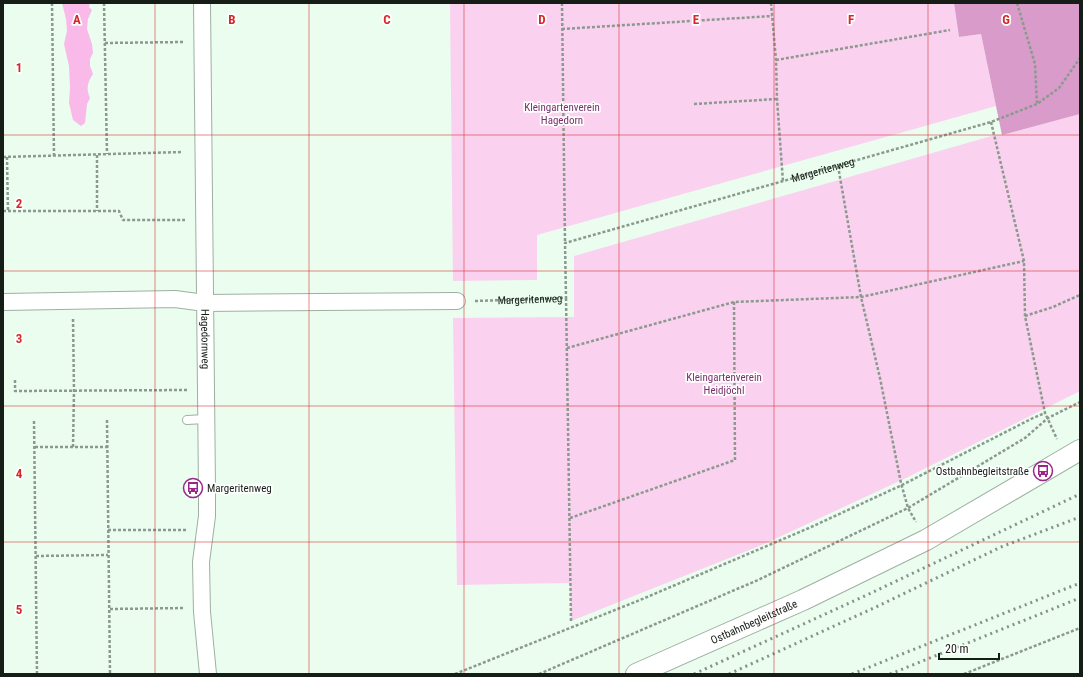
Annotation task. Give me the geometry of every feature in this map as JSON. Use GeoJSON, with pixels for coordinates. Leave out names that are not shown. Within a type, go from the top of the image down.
{"type":"FeatureCollection","features":[{"type":"Feature","properties":{"kind":"street","name":"Hagedornweg"},"geometry":{"type":"LineString","coordinates":[[202,3],[207,516],[201,562],[202,607],[208,674]]}},
{"type":"Feature","properties":{"kind":"street"},"geometry":{"type":"LineString","coordinates":[[3,302],[175,299],[205,303],[457,301]]}},
{"type":"Feature","properties":{"kind":"street","name":"Ostbahnbegleitstraße"},"geometry":{"type":"LineString","coordinates":[[636,674],[802,600],[926,540],[1080,450]]}},
{"type":"Feature","properties":{"kind":"lane"},"geometry":{"type":"LineString","coordinates":[[187,420],[206,419]]}},
{"type":"Feature","properties":{"kind":"path"},"geometry":{"type":"LineString","coordinates":[[52,3],[54,156]]}},
{"type":"Feature","properties":{"kind":"path"},"geometry":{"type":"LineString","coordinates":[[104,3],[107,154]]}},
{"type":"Feature","properties":{"kind":"path"},"geometry":{"type":"LineString","coordinates":[[562,3],[565,243]]}},
{"type":"Feature","properties":{"kind":"path"},"geometry":{"type":"LineString","coordinates":[[771,3],[783,182]]}},
{"type":"Feature","properties":{"kind":"path"},"geometry":{"type":"LineString","coordinates":[[1017,3],[1035,64],[1037,104]]}},
{"type":"Feature","properties":{"kind":"path"},"geometry":{"type":"LineString","coordinates":[[562,29],[772,16]]}},
{"type":"Feature","properties":{"kind":"path"},"geometry":{"type":"LineString","coordinates":[[776,60],[950,30]]}},
{"type":"Feature","properties":{"kind":"path"},"geometry":{"type":"LineString","coordinates":[[105,43],[203,42]]}},
{"type":"Feature","properties":{"kind":"path","name":"Margeritenweg"},"geometry":{"type":"LineString","coordinates":[[457,301],[566,298],[565,243],[991,122],[1037,104],[1059,88],[1080,58]]}},
{"type":"Feature","properties":{"kind":"path"},"geometry":{"type":"LineString","coordinates":[[694,104],[777,99]]}},
{"type":"Feature","properties":{"kind":"path"},"geometry":{"type":"LineString","coordinates":[[991,122],[1024,261],[1025,316],[1045,413],[1057,439]]}},
{"type":"Feature","properties":{"kind":"path"},"geometry":{"type":"LineString","coordinates":[[3,157],[183,152]]}},
{"type":"Feature","properties":{"kind":"path"},"geometry":{"type":"LineString","coordinates":[[97,154],[97,211]]}},
{"type":"Feature","properties":{"kind":"path"},"geometry":{"type":"LineString","coordinates":[[7,157],[8,211]]}},
{"type":"Feature","properties":{"kind":"path"},"geometry":{"type":"LineString","coordinates":[[838,166],[861,297],[880,378],[902,485],[908,508],[926,540]]}},
{"type":"Feature","properties":{"kind":"path"},"geometry":{"type":"LineString","coordinates":[[3,211],[119,211],[123,220],[185,220]]}},
{"type":"Feature","properties":{"kind":"path"},"geometry":{"type":"LineString","coordinates":[[567,348],[734,302],[861,297],[1024,261]]}},
{"type":"Feature","properties":{"kind":"path"},"geometry":{"type":"LineString","coordinates":[[1025,316],[1054,307],[1080,294]]}},
{"type":"Feature","properties":{"kind":"path"},"geometry":{"type":"LineString","coordinates":[[566,298],[571,621]]}},
{"type":"Feature","properties":{"kind":"path"},"geometry":{"type":"LineString","coordinates":[[72,300],[74,391],[73,447]]}},
{"type":"Feature","properties":{"kind":"path"},"geometry":{"type":"LineString","coordinates":[[570,518],[735,460],[734,302]]}},
{"type":"Feature","properties":{"kind":"path"},"geometry":{"type":"LineString","coordinates":[[15,380],[15,391],[188,390]]}},
{"type":"Feature","properties":{"kind":"path"},"geometry":{"type":"LineString","coordinates":[[539,674],[758,580],[908,508],[1025,438],[1048,418],[1080,402]]}},
{"type":"Feature","properties":{"kind":"path"},"geometry":{"type":"LineString","coordinates":[[455,674],[718,568],[902,485],[1045,413]]}},
{"type":"Feature","properties":{"kind":"path"},"geometry":{"type":"LineString","coordinates":[[107,420],[110,674]]}},
{"type":"Feature","properties":{"kind":"path"},"geometry":{"type":"LineString","coordinates":[[34,421],[37,674]]}},
{"type":"Feature","properties":{"kind":"path"},"geometry":{"type":"LineString","coordinates":[[35,447],[108,447]]}},
{"type":"Feature","properties":{"kind":"path"},"geometry":{"type":"LineString","coordinates":[[108,530],[205,530]]}},
{"type":"Feature","properties":{"kind":"path"},"geometry":{"type":"LineString","coordinates":[[36,556],[108,555]]}},
{"type":"Feature","properties":{"kind":"path"},"geometry":{"type":"LineString","coordinates":[[110,609],[202,607]]}},
{"type":"Feature","properties":{"kind":"path"},"geometry":{"type":"LineString","coordinates":[[964,674],[1080,628]]}},
{"type":"Feature","properties":{"kind":"green space","name":"Kleingartenverein Hagedorn"},"geometry":{"type":"Polygon","coordinates":[[[450,3],[954,3],[959,37],[981,34],[996,106],[537,235],[537,280],[453,281],[450,3]]]}},
{"type":"Feature","properties":{"kind":"green space","name":"Kleingartenverein Heidjöchl"},"geometry":{"type":"Polygon","coordinates":[[[1080,114],[1080,391],[906,478],[762,545],[571,621],[570,583],[457,585],[453,318],[574,317],[574,256],[995,135],[1002,135],[1080,114]]]}},
{"type":"Feature","properties":{"kind":"shaded area"},"geometry":{"type":"Polygon","coordinates":[[[62,3],[90,3],[89,7],[92,10],[88,19],[87,29],[92,44],[93,53],[90,59],[90,66],[93,74],[89,80],[88,86],[90,98],[87,104],[85,123],[81,126],[73,120],[69,103],[69,66],[64,44],[67,31],[62,3]]]}},
{"type":"Feature","properties":{"kind":"shaded area"},"geometry":{"type":"Polygon","coordinates":[[[954,3],[1080,3],[1080,114],[1002,135],[981,34],[959,37],[954,3]]]}},
{"type":"Feature","properties":{"kind":"railway"},"geometry":{"type":"LineString","coordinates":[[694,674],[869,594],[1080,494]]}},
{"type":"Feature","properties":{"kind":"railway"},"geometry":{"type":"LineString","coordinates":[[729,674],[876,607],[1001,547],[1080,517]]}},
{"type":"Feature","properties":{"kind":"railway"},"geometry":{"type":"LineString","coordinates":[[852,674],[1080,583]]}},
{"type":"Feature","properties":{"kind":"railway"},"geometry":{"type":"LineString","coordinates":[[890,674],[1080,598]]}},
{"type":"Feature","properties":{"kind":"place","name":"Ostbahnbegleitstraße"},"geometry":{"type":"Point","coordinates":[1043,471]}},
{"type":"Feature","properties":{"kind":"place","name":"Margeritenweg"},"geometry":{"type":"Point","coordinates":[193,488]}}]}
